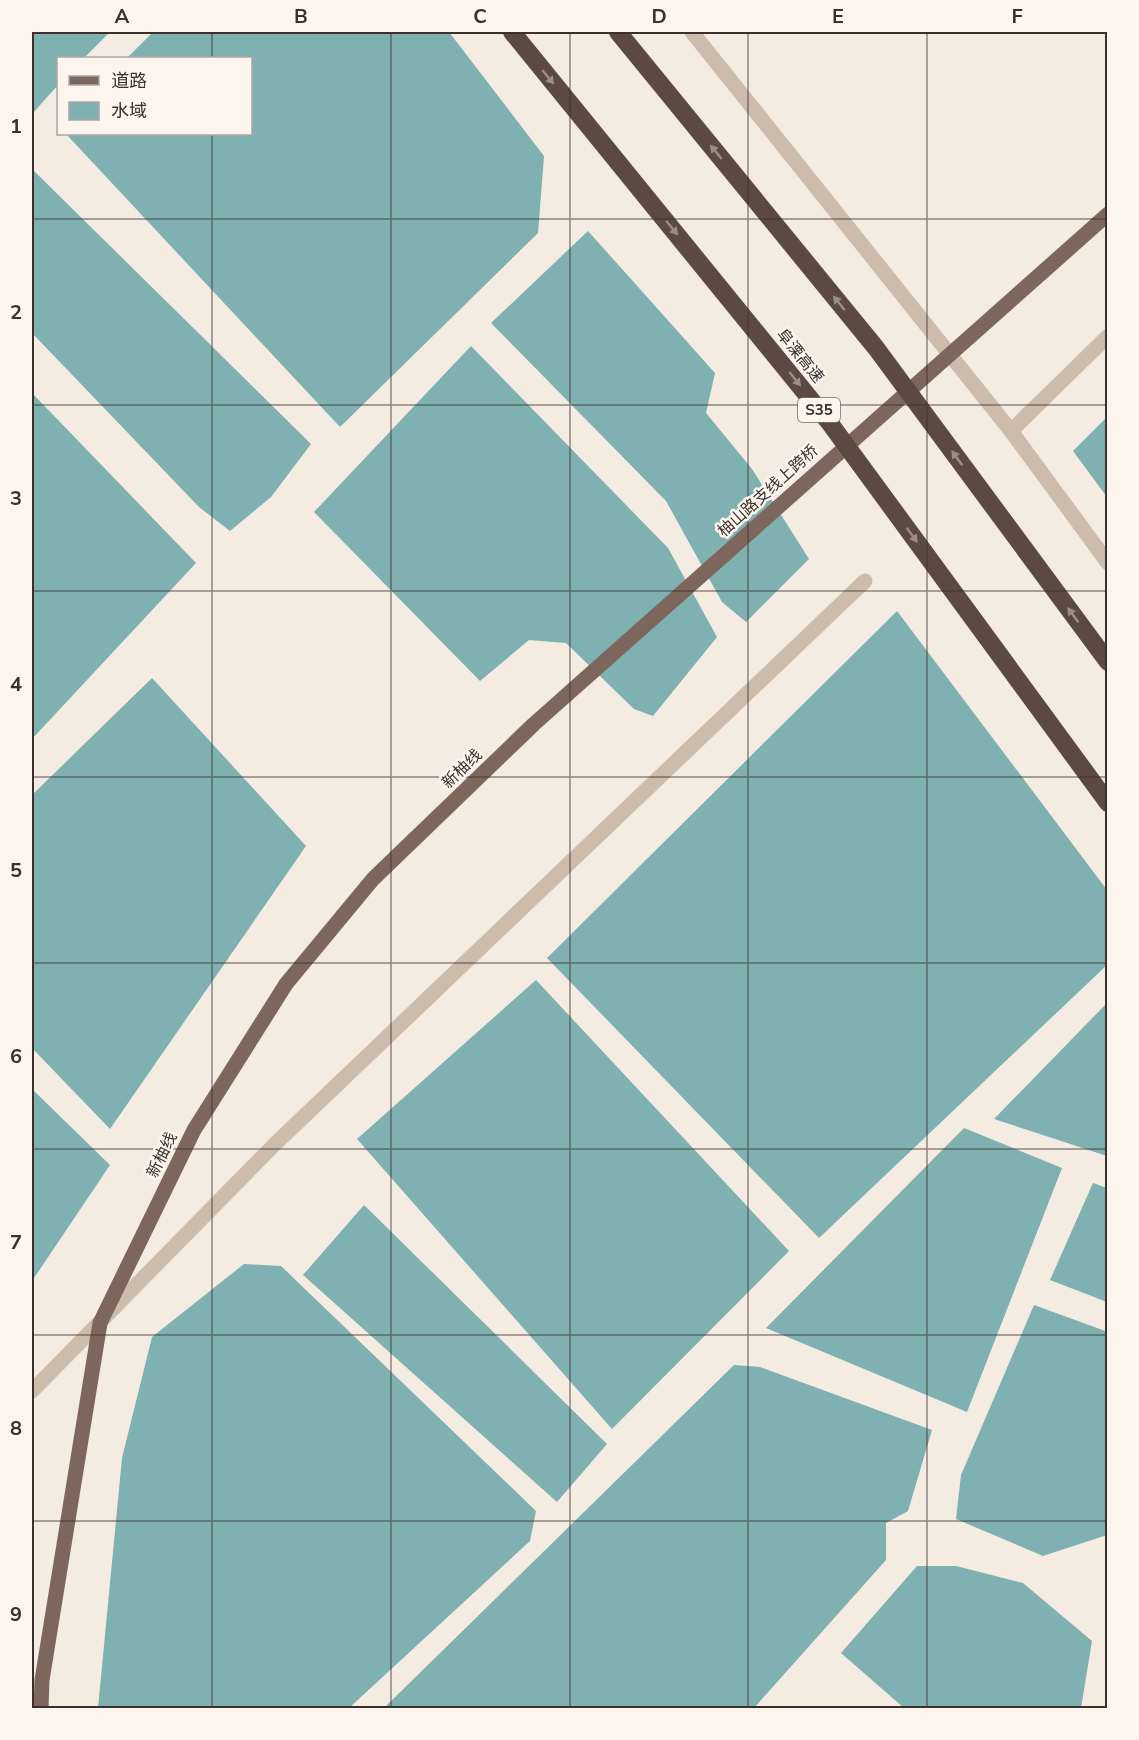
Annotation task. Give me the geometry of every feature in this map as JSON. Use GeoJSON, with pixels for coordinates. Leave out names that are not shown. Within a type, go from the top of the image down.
{"type":"FeatureCollection","features":[{"type":"Feature","properties":{"kind":"highway","name":"阜溧高速"},"geometry":{"type":"LineString","coordinates":[[512,32],[829,422],[1107,803]]}},
{"type":"Feature","properties":{"kind":"highway"},"geometry":{"type":"LineString","coordinates":[[618,32],[876,348],[1107,662]]}},
{"type":"Feature","properties":{"kind":"main road","name":"柚山路支线上跨桥"},"geometry":{"type":"LineString","coordinates":[[534,724],[1107,214]]}},
{"type":"Feature","properties":{"kind":"main road","name":"新柚线"},"geometry":{"type":"LineString","coordinates":[[41,1708],[42,1680],[100,1323],[194,1130],[286,984],[373,879],[534,724]]}},
{"type":"Feature","properties":{"kind":"street"},"geometry":{"type":"LineString","coordinates":[[692,32],[1011,431],[1107,563]]}},
{"type":"Feature","properties":{"kind":"street"},"geometry":{"type":"LineString","coordinates":[[1011,431],[1107,336]]}},
{"type":"Feature","properties":{"kind":"street"},"geometry":{"type":"LineString","coordinates":[[32,1391],[275,1144],[865,581]]}},
{"type":"Feature","properties":{"kind":"water"},"geometry":{"type":"Polygon","coordinates":[[[32,32],[110,32],[85,57],[57,57],[57,86],[32,114],[32,32]]]}},
{"type":"Feature","properties":{"kind":"water"},"geometry":{"type":"Polygon","coordinates":[[[153,32],[449,32],[544,156],[538,233],[340,427],[67,135],[252,135],[252,57],[128,57],[153,32]]]}},
{"type":"Feature","properties":{"kind":"water"},"geometry":{"type":"Polygon","coordinates":[[[32,169],[311,444],[271,497],[230,531],[199,507],[32,333],[32,169]]]}},
{"type":"Feature","properties":{"kind":"water"},"geometry":{"type":"Polygon","coordinates":[[[588,231],[715,373],[706,413],[752,469],[809,559],[746,622],[722,602],[666,501],[491,323],[588,231]]]}},
{"type":"Feature","properties":{"kind":"water"},"geometry":{"type":"Polygon","coordinates":[[[471,346],[668,548],[717,637],[653,716],[634,709],[566,643],[529,640],[480,681],[314,512],[471,346]]]}},
{"type":"Feature","properties":{"kind":"water"},"geometry":{"type":"Polygon","coordinates":[[[32,393],[196,563],[32,739],[32,393]]]}},
{"type":"Feature","properties":{"kind":"water"},"geometry":{"type":"Polygon","coordinates":[[[1107,417],[1107,497],[1073,451],[1107,417]]]}},
{"type":"Feature","properties":{"kind":"water"},"geometry":{"type":"Polygon","coordinates":[[[897,611],[1107,890],[1107,965],[819,1238],[547,958],[897,611]]]}},
{"type":"Feature","properties":{"kind":"water"},"geometry":{"type":"Polygon","coordinates":[[[152,678],[306,846],[110,1129],[32,1048],[32,795],[152,678]]]}},
{"type":"Feature","properties":{"kind":"water"},"geometry":{"type":"Polygon","coordinates":[[[536,980],[789,1251],[612,1429],[357,1139],[536,980]]]}},
{"type":"Feature","properties":{"kind":"water"},"geometry":{"type":"Polygon","coordinates":[[[1107,1003],[1107,1156],[994,1119],[1107,1003]]]}},
{"type":"Feature","properties":{"kind":"water"},"geometry":{"type":"Polygon","coordinates":[[[32,1089],[110,1165],[32,1281],[32,1089]]]}},
{"type":"Feature","properties":{"kind":"water"},"geometry":{"type":"Polygon","coordinates":[[[964,1128],[1062,1168],[967,1412],[766,1328],[964,1128]]]}},
{"type":"Feature","properties":{"kind":"water"},"geometry":{"type":"Polygon","coordinates":[[[1093,1183],[1107,1188],[1107,1302],[1050,1280],[1093,1183]]]}},
{"type":"Feature","properties":{"kind":"water"},"geometry":{"type":"Polygon","coordinates":[[[364,1205],[607,1444],[557,1502],[303,1275],[364,1205]]]}},
{"type":"Feature","properties":{"kind":"water"},"geometry":{"type":"Polygon","coordinates":[[[244,1264],[281,1266],[536,1511],[530,1541],[349,1708],[98,1708],[122,1458],[152,1337],[244,1264]]]}},
{"type":"Feature","properties":{"kind":"water"},"geometry":{"type":"Polygon","coordinates":[[[1034,1305],[1108,1332],[1107,1535],[1043,1556],[956,1519],[961,1475],[1034,1305]]]}},
{"type":"Feature","properties":{"kind":"water"},"geometry":{"type":"Polygon","coordinates":[[[734,1365],[760,1367],[932,1430],[908,1511],[886,1523],[886,1560],[754,1708],[384,1708],[734,1365]]]}},
{"type":"Feature","properties":{"kind":"water"},"geometry":{"type":"Polygon","coordinates":[[[917,1566],[956,1566],[1023,1583],[1092,1641],[1081,1708],[904,1708],[841,1653],[917,1566]]]}}]}
